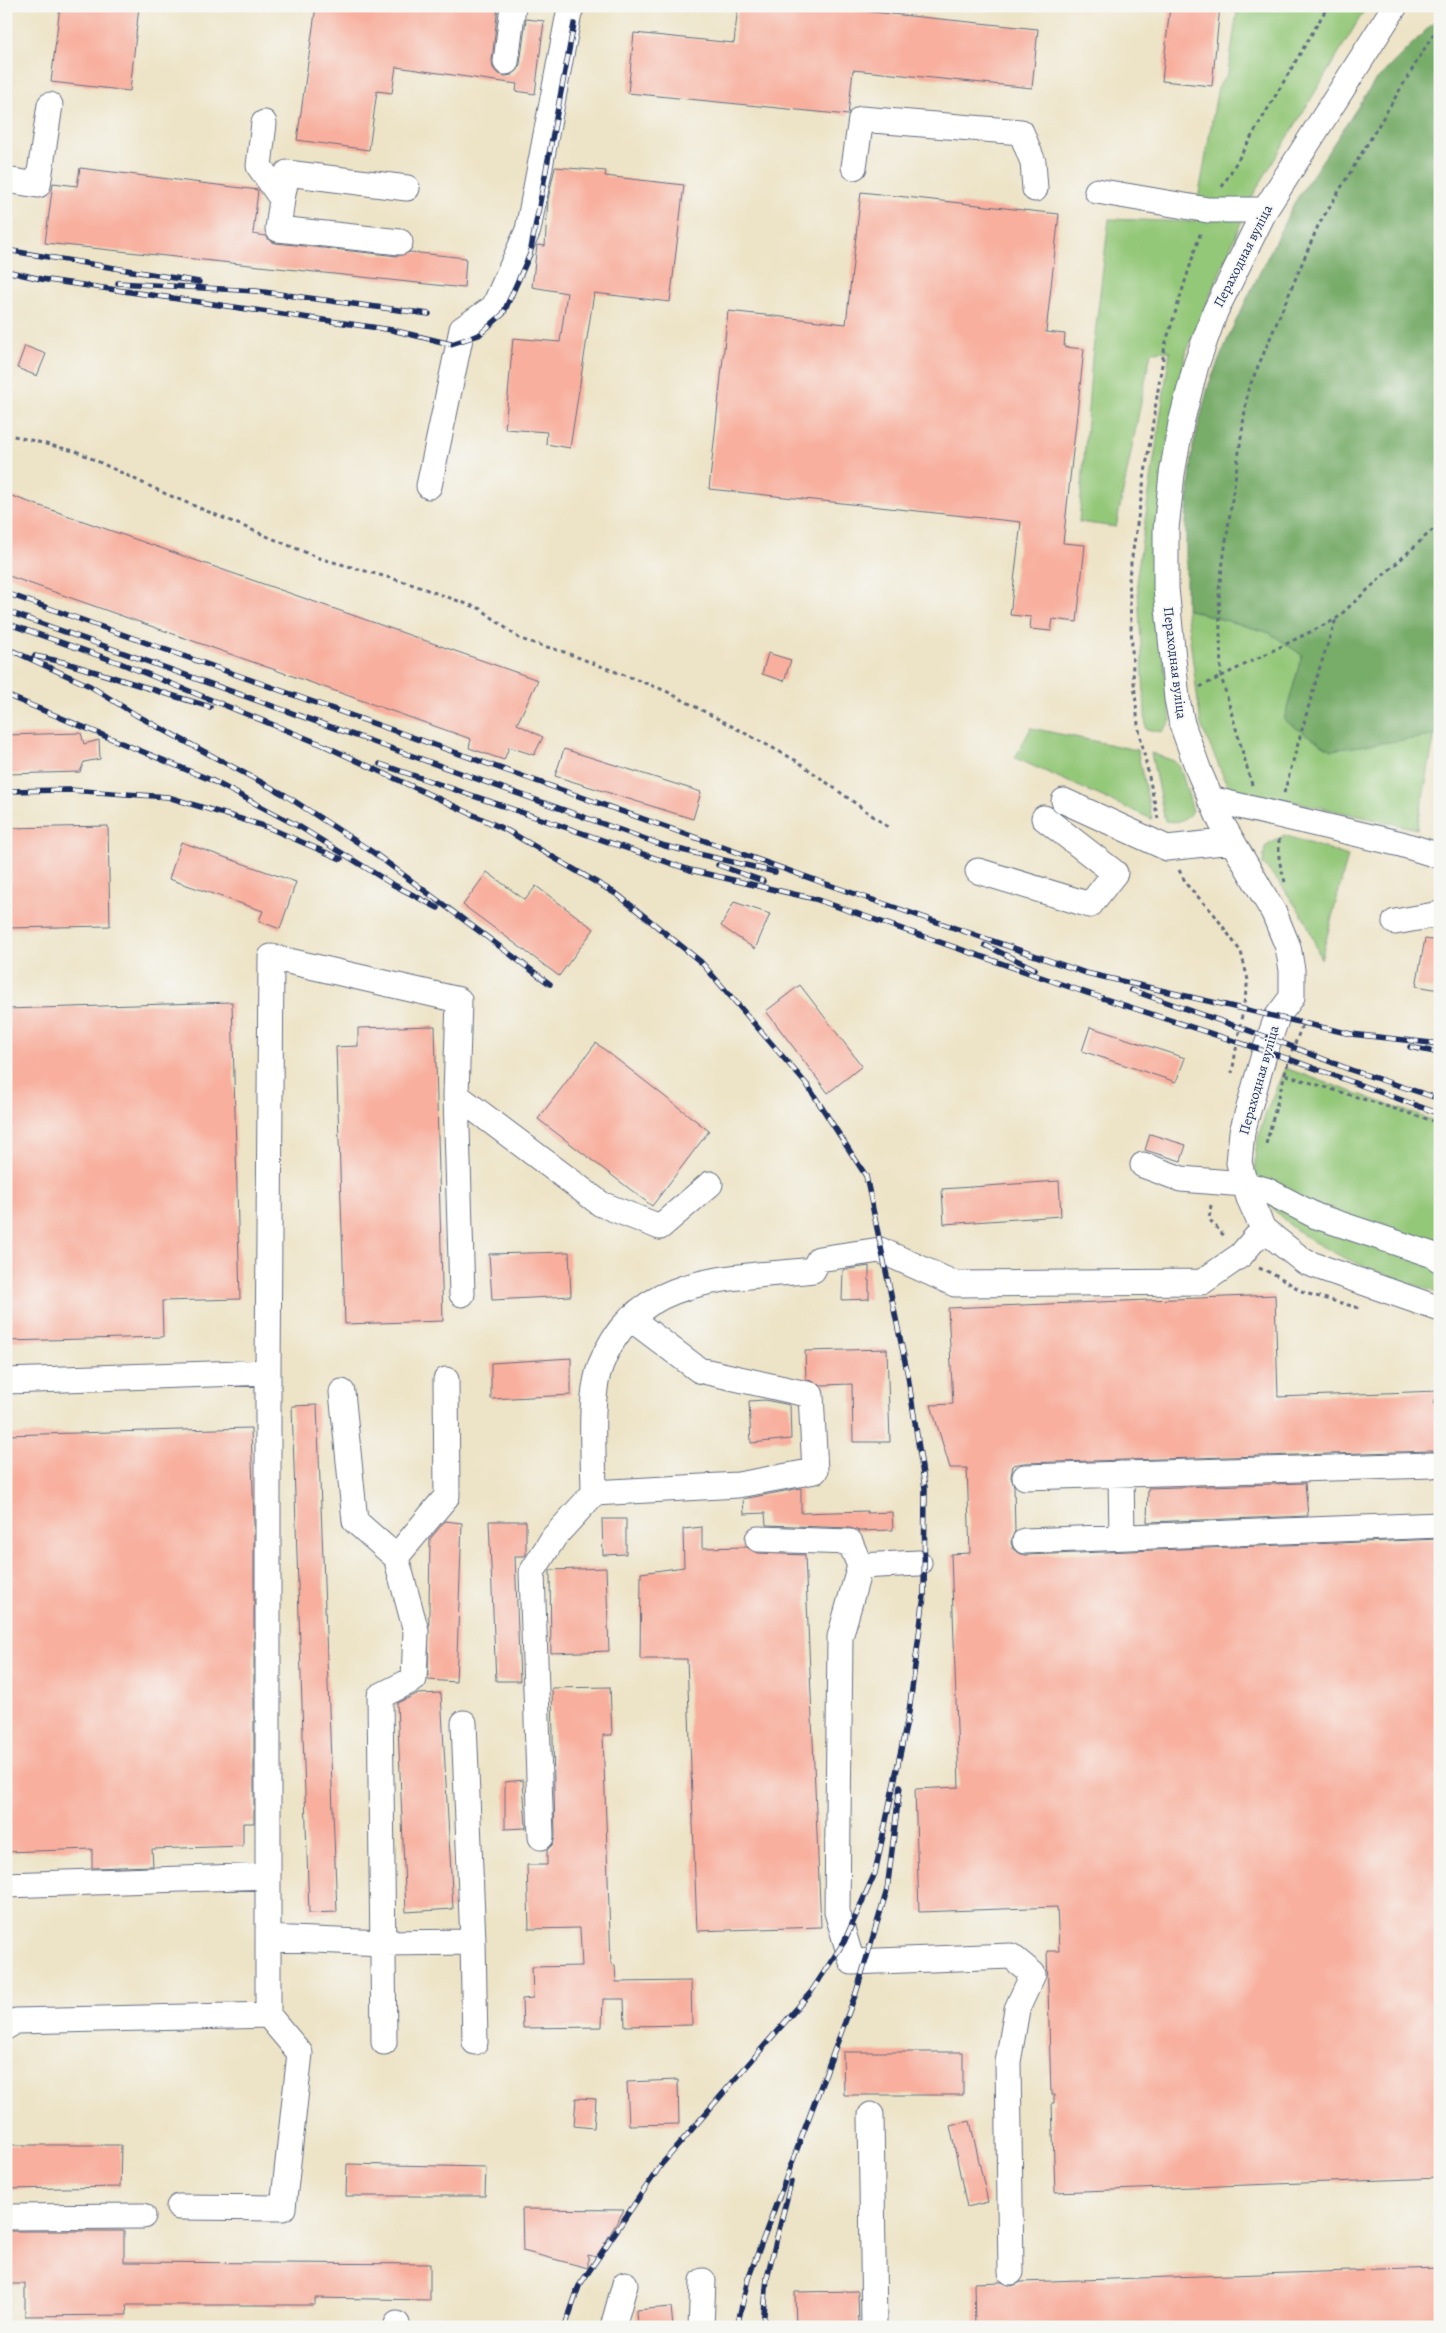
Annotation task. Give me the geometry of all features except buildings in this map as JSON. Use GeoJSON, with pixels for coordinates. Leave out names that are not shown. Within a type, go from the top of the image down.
{"type":"FeatureCollection","features":[{"type":"Feature","properties":{"kind":"street"},"geometry":{"type":"LineString","coordinates":[[506,62],[513,6]]}},
{"type":"Feature","properties":{"kind":"street"},"geometry":{"type":"LineString","coordinates":[[428,486],[462,330],[494,307],[528,230],[569,13],[572,6]]}},
{"type":"Feature","properties":{"kind":"street","name":"Пераходная вуліца"},"geometry":{"type":"LineString","coordinates":[[1395,6],[1265,210],[1215,312],[1196,365],[1181,423],[1173,465],[1166,529],[1166,588],[1177,699],[1182,724],[1210,799],[1274,914],[1288,947],[1292,970],[1292,997],[1276,1017],[1242,1132],[1239,1162],[1244,1184],[1263,1229],[1305,1262],[1440,1309]]}},
{"type":"Feature","properties":{"kind":"street"},"geometry":{"type":"LineString","coordinates":[[6,180],[38,185],[50,105]]}},
{"type":"Feature","properties":{"kind":"street"},"geometry":{"type":"LineString","coordinates":[[854,167],[861,119],[1021,132],[1033,162],[1035,189]]}},
{"type":"Feature","properties":{"kind":"street"},"geometry":{"type":"LineString","coordinates":[[264,123],[259,166],[282,199]]}},
{"type":"Feature","properties":{"kind":"street"},"geometry":{"type":"LineString","coordinates":[[400,242],[278,229],[286,173],[407,188]]}},
{"type":"Feature","properties":{"kind":"street"},"geometry":{"type":"LineString","coordinates":[[1098,191],[1208,210],[1265,210]]}},
{"type":"Feature","properties":{"kind":"street"},"geometry":{"type":"LineString","coordinates":[[1210,799],[1401,844],[1440,856]]}},
{"type":"Feature","properties":{"kind":"street"},"geometry":{"type":"LineString","coordinates":[[1064,801],[1167,848],[1232,841]]}},
{"type":"Feature","properties":{"kind":"street"},"geometry":{"type":"LineString","coordinates":[[978,871],[1090,904],[1115,873],[1044,818]]}},
{"type":"Feature","properties":{"kind":"street"},"geometry":{"type":"LineString","coordinates":[[1396,922],[1440,914]]}},
{"type":"Feature","properties":{"kind":"street"},"geometry":{"type":"LineString","coordinates":[[178,2207],[283,2208],[300,2053],[268,2015],[268,1372],[271,957],[459,1000],[456,1095],[462,1294]]}},
{"type":"Feature","properties":{"kind":"street"},"geometry":{"type":"LineString","coordinates":[[456,1095],[601,1204],[660,1227],[710,1184]]}},
{"type":"Feature","properties":{"kind":"street"},"geometry":{"type":"LineString","coordinates":[[1143,1165],[1181,1179],[1244,1184],[1266,1190],[1316,1216],[1433,1255],[1440,1260]]}},
{"type":"Feature","properties":{"kind":"street"},"geometry":{"type":"LineString","coordinates":[[541,1837],[532,1572],[554,1537],[594,1494],[595,1397],[600,1365],[614,1339],[630,1318],[655,1299],[690,1284],[813,1270],[819,1259],[880,1250],[955,1284],[1202,1282],[1241,1255],[1263,1229]]}},
{"type":"Feature","properties":{"kind":"street"},"geometry":{"type":"LineString","coordinates":[[594,1494],[738,1485],[815,1471],[812,1395],[699,1370],[630,1318]]}},
{"type":"Feature","properties":{"kind":"street"},"geometry":{"type":"LineString","coordinates":[[6,1381],[268,1372]]}},
{"type":"Feature","properties":{"kind":"street"},"geometry":{"type":"LineString","coordinates":[[396,1557],[447,1496],[446,1380]]}},
{"type":"Feature","properties":{"kind":"street"},"geometry":{"type":"LineString","coordinates":[[342,1392],[355,1521],[396,1557],[416,1631],[414,1679],[380,1696],[384,2042]]}},
{"type":"Feature","properties":{"kind":"street"},"geometry":{"type":"LineString","coordinates":[[1025,1477],[1432,1465]]}},
{"type":"Feature","properties":{"kind":"street"},"geometry":{"type":"LineString","coordinates":[[1121,1474],[1122,1537]]}},
{"type":"Feature","properties":{"kind":"street"},"geometry":{"type":"LineString","coordinates":[[1025,1541],[1440,1525]]}},
{"type":"Feature","properties":{"kind":"street"},"geometry":{"type":"LineString","coordinates":[[758,1539],[850,1542],[860,1566],[840,1637],[837,1912],[852,1962],[1011,1956],[1033,1974],[1016,2009],[1008,2062],[1011,2272]]}},
{"type":"Feature","properties":{"kind":"street"},"geometry":{"type":"LineString","coordinates":[[860,1566],[919,1563]]}},
{"type":"Feature","properties":{"kind":"street"},"geometry":{"type":"LineString","coordinates":[[464,1723],[475,2042]]}},
{"type":"Feature","properties":{"kind":"street"},"geometry":{"type":"LineString","coordinates":[[6,1885],[268,1876]]}},
{"type":"Feature","properties":{"kind":"street"},"geometry":{"type":"LineString","coordinates":[[268,1938],[383,1943],[473,1942]]}},
{"type":"Feature","properties":{"kind":"street"},"geometry":{"type":"LineString","coordinates":[[6,2027],[16,2021],[268,2015]]}},
{"type":"Feature","properties":{"kind":"street"},"geometry":{"type":"LineString","coordinates":[[871,2114],[874,2327]]}},
{"type":"Feature","properties":{"kind":"street"},"geometry":{"type":"LineString","coordinates":[[6,2217],[143,2216]]}},
{"type":"Feature","properties":{"kind":"street"},"geometry":{"type":"LineString","coordinates":[[701,2327],[702,2281]]}},
{"type":"Feature","properties":{"kind":"street"},"geometry":{"type":"LineString","coordinates":[[613,2327],[625,2284]]}},
{"type":"Feature","properties":{"kind":"path"},"geometry":{"type":"LineString","coordinates":[[1232,1075],[1248,980],[1241,952],[1214,914],[1187,885],[1162,837],[1138,725],[1133,672],[1129,576],[1165,345],[1208,210],[1328,6]]}},
{"type":"Feature","properties":{"kind":"path"},"geometry":{"type":"LineString","coordinates":[[1259,810],[1221,676],[1218,589],[1248,390],[1318,226],[1440,23]]}},
{"type":"Feature","properties":{"kind":"path"},"geometry":{"type":"LineString","coordinates":[[6,434],[78,452],[166,494],[319,558],[408,583],[481,609],[520,639],[564,652],[666,691],[797,762],[888,827]]}},
{"type":"Feature","properties":{"kind":"path"},"geometry":{"type":"LineString","coordinates":[[1177,699],[1336,619],[1440,523]]}},
{"type":"Feature","properties":{"kind":"path"},"geometry":{"type":"LineString","coordinates":[[1286,1074],[1440,1123]]}},
{"type":"Feature","properties":{"kind":"path"},"geometry":{"type":"LineString","coordinates":[[1214,1182],[1209,1219],[1248,1263],[1276,1275],[1305,1293],[1362,1308]]}},
{"type":"Feature","properties":{"kind":"green space"},"geometry":{"type":"Polygon","coordinates":[[[1238,6],[1367,6],[1253,195],[1187,349],[1169,435],[1153,575],[1171,721],[1162,732],[1146,729],[1137,575],[1170,351],[1151,352],[1116,527],[1079,522],[1092,359],[1109,219],[1194,222],[1218,87],[1228,73],[1238,6]]]}},
{"type":"Feature","properties":{"kind":"green space"},"geometry":{"type":"Polygon","coordinates":[[[1440,16],[1440,735],[1331,750],[1284,720],[1302,655],[1270,633],[1186,609],[1186,522],[1193,446],[1209,384],[1232,329],[1294,203],[1375,81],[1440,16]]]}},
{"type":"Feature","properties":{"kind":"green space"},"geometry":{"type":"Polygon","coordinates":[[[1186,609],[1270,633],[1302,655],[1284,720],[1331,750],[1435,734],[1417,829],[1228,787],[1201,725],[1186,609]]]}},
{"type":"Feature","properties":{"kind":"green space"},"geometry":{"type":"Polygon","coordinates":[[[1031,728],[1137,750],[1152,819],[1015,758],[1031,728]]]}},
{"type":"Feature","properties":{"kind":"green space"},"geometry":{"type":"Polygon","coordinates":[[[1151,753],[1174,761],[1180,767],[1193,811],[1184,819],[1174,822],[1165,821],[1151,753]]]}},
{"type":"Feature","properties":{"kind":"green space"},"geometry":{"type":"Polygon","coordinates":[[[1284,835],[1348,856],[1321,959],[1306,921],[1282,886],[1263,864],[1265,847],[1284,835]]]}},
{"type":"Feature","properties":{"kind":"green space"},"geometry":{"type":"Polygon","coordinates":[[[1285,1068],[1440,1123],[1440,1294],[1360,1265],[1331,1252],[1305,1236],[1282,1218],[1266,1197],[1256,1173],[1256,1147],[1269,1105],[1285,1068]]]}},
{"type":"Feature","properties":{"kind":"railway"},"geometry":{"type":"LineString","coordinates":[[6,271],[41,279],[392,330],[451,344],[479,335],[503,314],[530,254],[574,24]]}},
{"type":"Feature","properties":{"kind":"railway"},"geometry":{"type":"LineString","coordinates":[[6,250],[199,282]]}},
{"type":"Feature","properties":{"kind":"railway"},"geometry":{"type":"LineString","coordinates":[[118,283],[256,291],[429,314]]}},
{"type":"Feature","properties":{"kind":"railway"},"geometry":{"type":"LineString","coordinates":[[6,593],[832,886],[1086,973],[1351,1034],[1440,1044]]}},
{"type":"Feature","properties":{"kind":"railway"},"geometry":{"type":"LineString","coordinates":[[6,611],[665,846],[775,872]]}},
{"type":"Feature","properties":{"kind":"railway"},"geometry":{"type":"LineString","coordinates":[[6,623],[120,663],[328,747]]}},
{"type":"Feature","properties":{"kind":"railway"},"geometry":{"type":"LineString","coordinates":[[13,651],[90,686],[136,715],[285,795],[374,853],[550,984]]}},
{"type":"Feature","properties":{"kind":"railway"},"geometry":{"type":"LineString","coordinates":[[35,656],[63,662],[210,707]]}},
{"type":"Feature","properties":{"kind":"railway"},"geometry":{"type":"LineString","coordinates":[[6,695],[211,780],[300,827],[392,884],[438,908]]}},
{"type":"Feature","properties":{"kind":"railway"},"geometry":{"type":"LineString","coordinates":[[323,745],[508,831],[618,895],[701,962],[808,1086],[866,1176],[908,1376],[925,1488],[924,1596],[909,1712],[875,1873],[844,1942],[811,1992],[661,2165],[579,2286],[565,2327]]}},
{"type":"Feature","properties":{"kind":"railway"},"geometry":{"type":"LineString","coordinates":[[380,764],[690,870],[815,899],[1084,992],[1289,1059],[1440,1114]]}},
{"type":"Feature","properties":{"kind":"railway"},"geometry":{"type":"LineString","coordinates":[[6,791],[69,790],[168,797],[267,827],[341,859]]}},
{"type":"Feature","properties":{"kind":"railway"},"geometry":{"type":"LineString","coordinates":[[718,865],[763,881]]}},
{"type":"Feature","properties":{"kind":"railway"},"geometry":{"type":"LineString","coordinates":[[985,945],[1035,969]]}},
{"type":"Feature","properties":{"kind":"railway"},"geometry":{"type":"LineString","coordinates":[[1131,990],[1270,1038],[1351,1070],[1440,1099]]}},
{"type":"Feature","properties":{"kind":"railway"},"geometry":{"type":"LineString","coordinates":[[1410,1047],[1440,1053]]}},
{"type":"Feature","properties":{"kind":"railway"},"geometry":{"type":"LineString","coordinates":[[737,2327],[748,2279],[856,1993],[887,1890],[900,1786]]}},
{"type":"Feature","properties":{"kind":"railway"},"geometry":{"type":"LineString","coordinates":[[763,2327],[767,2277],[791,2182]]}}]}
